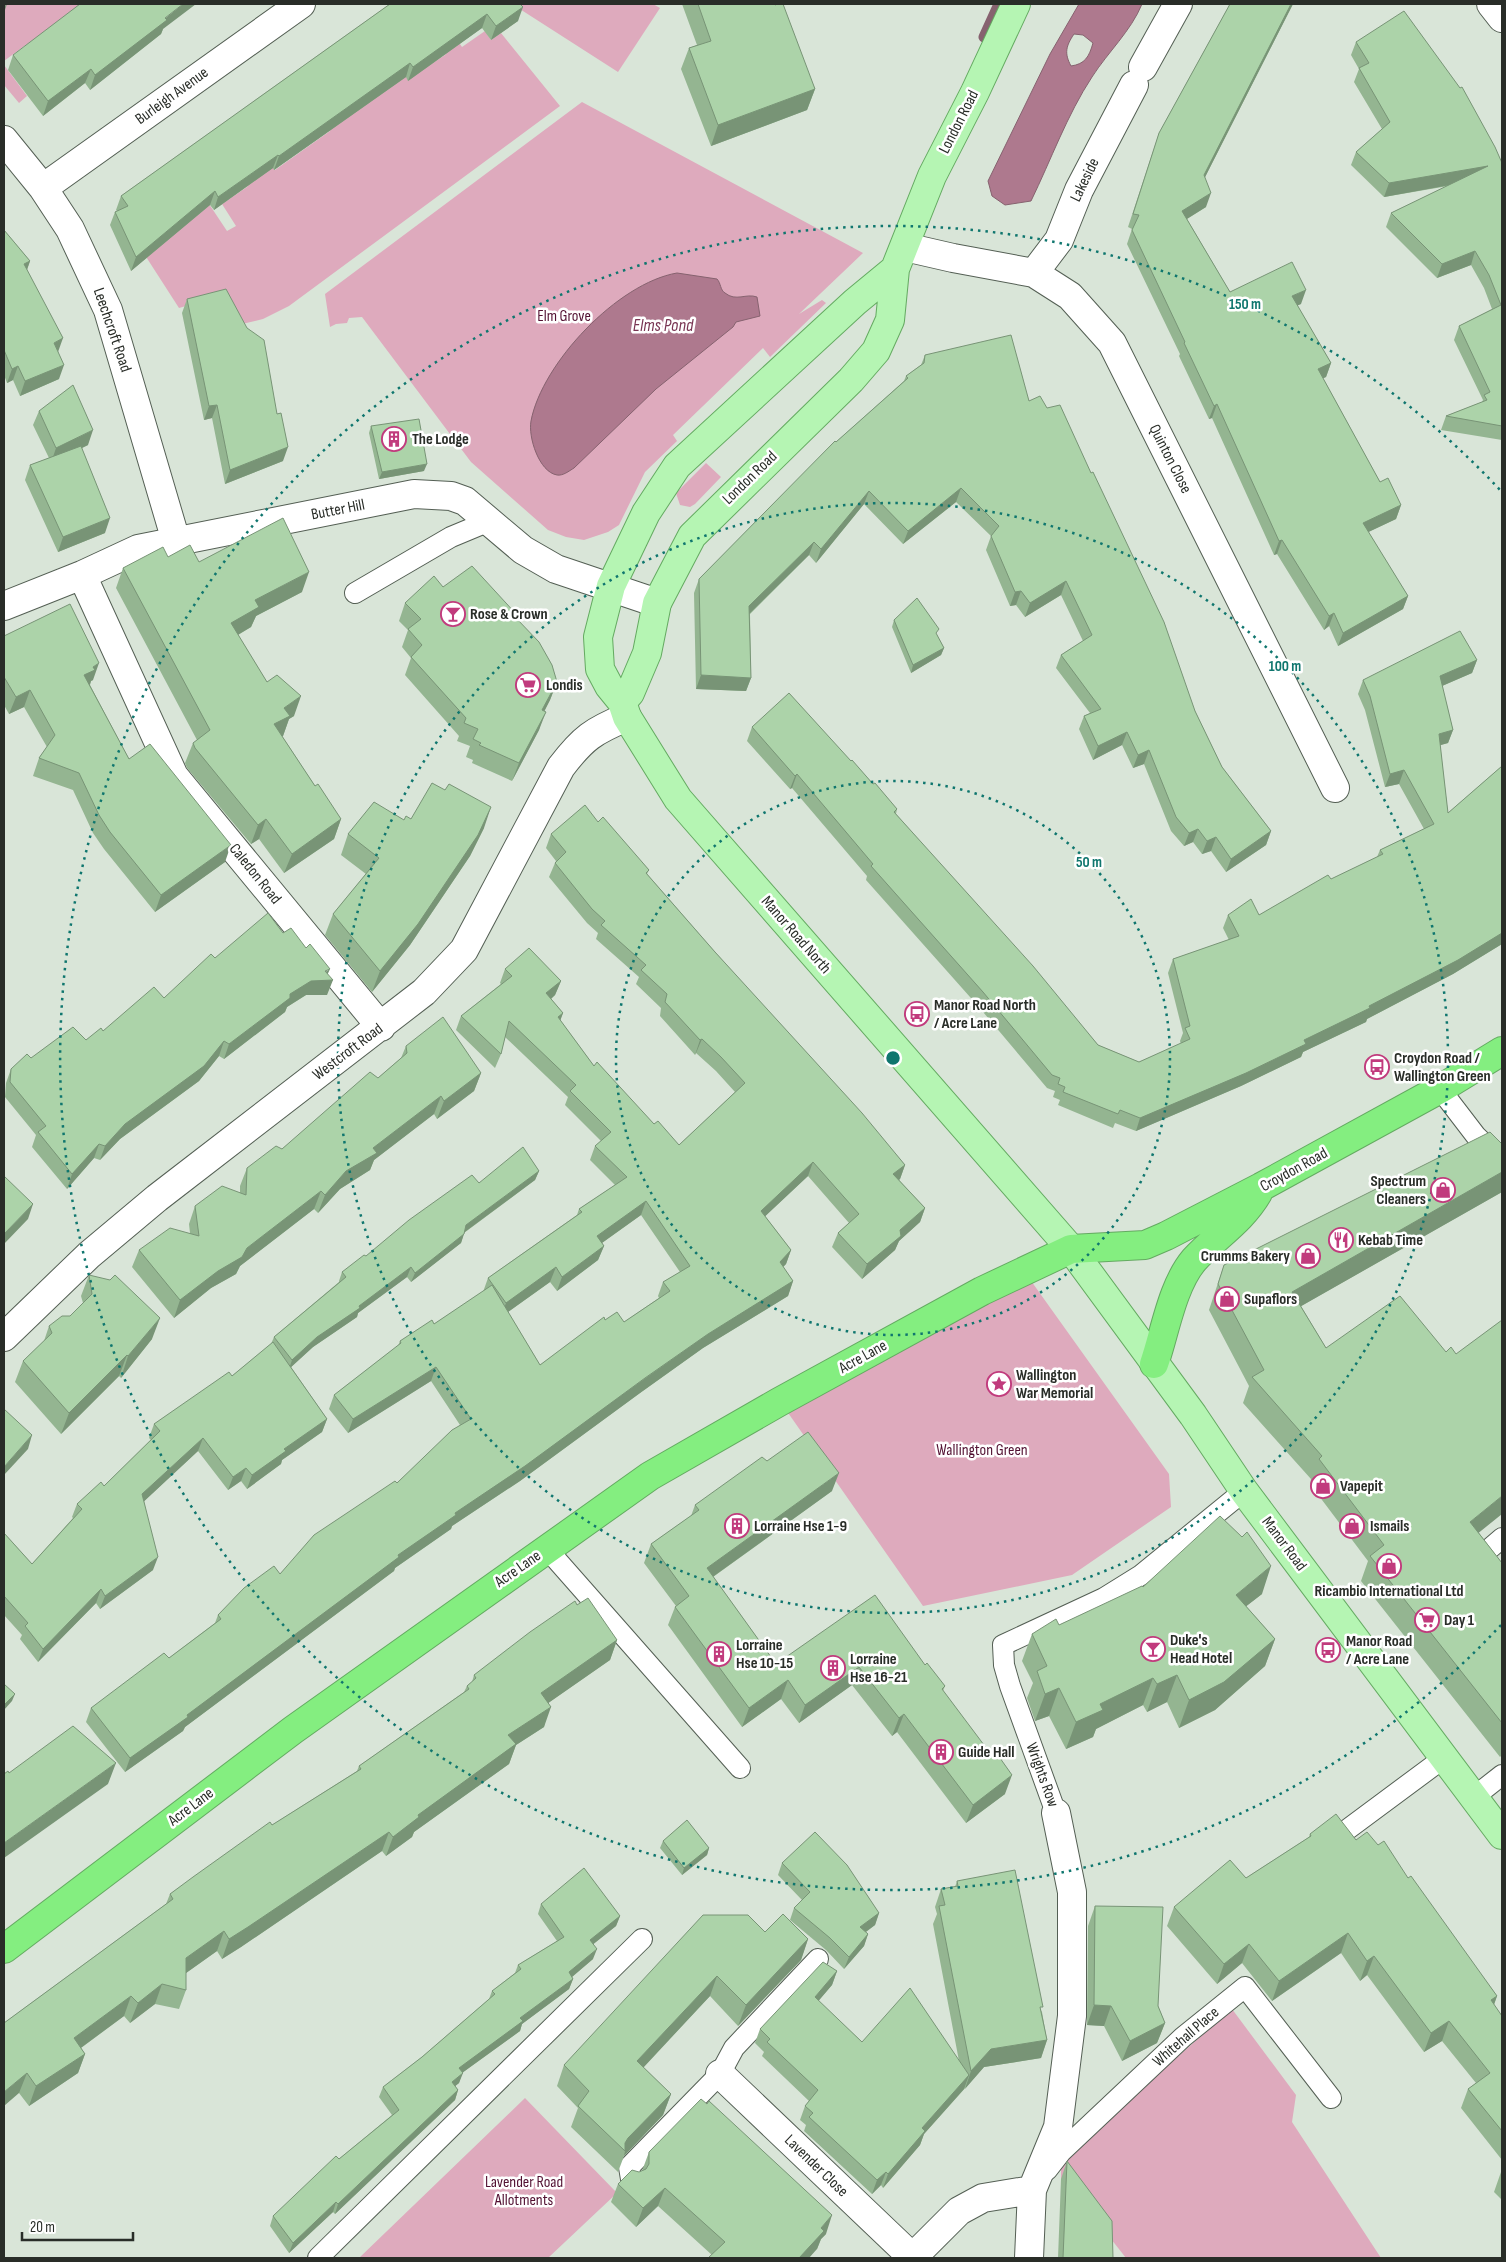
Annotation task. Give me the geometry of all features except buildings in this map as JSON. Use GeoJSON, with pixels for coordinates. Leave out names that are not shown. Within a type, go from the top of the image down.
{"type":"FeatureCollection","features":[{"type":"Feature","properties":{"kind":"highway","name":"Croydon Road"},"geometry":{"type":"LineString","coordinates":[[1071,1249],[1145,1245],[1261,1188],[1440,1090],[1502,1051]]}},
{"type":"Feature","properties":{"kind":"highway"},"geometry":{"type":"LineString","coordinates":[[1154,1364],[1180,1280],[1194,1260],[1248,1211],[1261,1188]]}},
{"type":"Feature","properties":{"kind":"highway","name":"Acre Lane"},"geometry":{"type":"LineString","coordinates":[[4,1949],[293,1730],[650,1476],[771,1406],[982,1291],[1071,1249]]}},
{"type":"Feature","properties":{"kind":"main road","name":"London Road"},"geometry":{"type":"LineString","coordinates":[[624,710],[647,653],[657,603],[692,536],[851,380],[876,352],[890,320],[900,258],[932,176],[975,92],[1016,4]]}},
{"type":"Feature","properties":{"kind":"main road","name":"London Road"},"geometry":{"type":"LineString","coordinates":[[611,586],[646,512],[677,466],[900,258]]}},
{"type":"Feature","properties":{"kind":"main road","name":"Manor Road North"},"geometry":{"type":"LineString","coordinates":[[611,586],[598,638],[597,651],[600,668],[678,799],[1071,1249]]}},
{"type":"Feature","properties":{"kind":"main road","name":"Manor Road"},"geometry":{"type":"LineString","coordinates":[[1071,1249],[1193,1415],[1244,1491],[1502,1835]]}},
{"type":"Feature","properties":{"kind":"street","name":"Burleigh Avenue"},"geometry":{"type":"LineString","coordinates":[[43,188],[300,4]]}},
{"type":"Feature","properties":{"kind":"street","name":"Lakeside"},"geometry":{"type":"LineString","coordinates":[[1034,273],[1059,240],[1079,190],[1178,4]]}},
{"type":"Feature","properties":{"kind":"street"},"geometry":{"type":"LineString","coordinates":[[1491,4],[1502,18]]}},
{"type":"Feature","properties":{"kind":"street","name":"Leechcroft Road"},"geometry":{"type":"LineString","coordinates":[[4,140],[43,188],[70,228],[108,310],[176,542]]}},
{"type":"Feature","properties":{"kind":"street","name":"Quinton Close"},"geometry":{"type":"LineString","coordinates":[[900,258],[953,258],[1034,273],[1070,296],[1112,343],[1335,788]]}},
{"type":"Feature","properties":{"kind":"street","name":"Butter Hill"},"geometry":{"type":"LineString","coordinates":[[4,606],[82,576],[138,549],[414,494],[451,496],[465,500],[487,522],[523,550],[556,569],[657,603]]}},
{"type":"Feature","properties":{"kind":"street","name":"Caledon Road"},"geometry":{"type":"LineString","coordinates":[[82,576],[174,776],[381,1027]]}},
{"type":"Feature","properties":{"kind":"street","name":"Westcroft Road"},"geometry":{"type":"LineString","coordinates":[[4,1336],[89,1255],[157,1198],[424,992],[464,950],[561,768],[590,734],[624,710]]}},
{"type":"Feature","properties":{"kind":"street","name":"Wrights Row"},"geometry":{"type":"LineString","coordinates":[[1029,2258],[1032,2190],[1058,2127],[1072,2016],[1072,1892],[1056,1814]]}},
{"type":"Feature","properties":{"kind":"street","name":"Lavender Close"},"geometry":{"type":"LineString","coordinates":[[720,2074],[912,2258]]}},
{"type":"Feature","properties":{"kind":"street"},"geometry":{"type":"LineString","coordinates":[[912,2258],[959,2211],[983,2198],[1032,2190]]}},
{"type":"Feature","properties":{"kind":"lane"},"geometry":{"type":"LineString","coordinates":[[355,593],[451,537],[487,522]]}},
{"type":"Feature","properties":{"kind":"lane"},"geometry":{"type":"LineString","coordinates":[[1440,1090],[1476,1136],[1502,1161]]}},
{"type":"Feature","properties":{"kind":"lane","name":"Wrights Row"},"geometry":{"type":"LineString","coordinates":[[1056,1814],[1010,1686],[1004,1665],[1003,1645],[1104,1598],[1126,1584],[1244,1491]]}},
{"type":"Feature","properties":{"kind":"lane"},"geometry":{"type":"LineString","coordinates":[[547,1549],[740,1768]]}},
{"type":"Feature","properties":{"kind":"lane"},"geometry":{"type":"LineString","coordinates":[[1348,1828],[1445,1757]]}},
{"type":"Feature","properties":{"kind":"lane"},"geometry":{"type":"LineString","coordinates":[[1474,1797],[1502,1775]]}},
{"type":"Feature","properties":{"kind":"lane"},"geometry":{"type":"LineString","coordinates":[[318,2258],[642,1939]]}},
{"type":"Feature","properties":{"kind":"lane"},"geometry":{"type":"LineString","coordinates":[[631,2179],[629,2166],[720,2074],[734,2048],[812,1953],[833,1973]]}},
{"type":"Feature","properties":{"kind":"lane","name":"Whitehall Place"},"geometry":{"type":"LineString","coordinates":[[1032,2190],[1061,2152],[1183,2037],[1245,1987],[1331,2098]]}},
{"type":"Feature","properties":{"kind":"green space"},"geometry":{"type":"Polygon","coordinates":[[[4,4],[94,4],[32,50],[27,44],[4,61],[4,4]]]}},
{"type":"Feature","properties":{"kind":"green space"},"geometry":{"type":"Polygon","coordinates":[[[512,4],[653,4],[660,8],[618,72],[512,4]]]}},
{"type":"Feature","properties":{"kind":"green space"},"geometry":{"type":"Polygon","coordinates":[[[485,31],[491,40],[501,33],[560,106],[289,306],[263,319],[242,324],[224,295],[179,308],[141,249],[207,201],[227,231],[236,226],[222,204],[247,187],[266,157],[275,170],[330,131],[329,128],[410,73],[431,64],[445,55],[455,37],[462,47],[485,31]]]}},
{"type":"Feature","properties":{"kind":"green space"},"geometry":{"type":"Polygon","coordinates":[[[4,65],[27,96],[19,103],[4,85],[4,65]]]}},
{"type":"Feature","properties":{"kind":"green space","name":"Elm Grove"},"geometry":{"type":"Polygon","coordinates":[[[582,102],[863,253],[799,314],[822,300],[826,303],[770,357],[763,348],[673,435],[677,441],[645,472],[619,525],[608,532],[584,540],[566,537],[548,530],[471,462],[362,317],[349,318],[347,323],[336,324],[330,327],[325,294],[582,102]]]}},
{"type":"Feature","properties":{"kind":"green space"},"geometry":{"type":"Polygon","coordinates":[[[706,463],[721,477],[695,504],[690,507],[680,505],[676,493],[706,463]]]}},
{"type":"Feature","properties":{"kind":"green space","name":"Wallington Green"},"geometry":{"type":"Polygon","coordinates":[[[1024,1271],[1169,1474],[1171,1507],[1072,1575],[923,1606],[784,1407],[1024,1271]]]}},
{"type":"Feature","properties":{"kind":"green space"},"geometry":{"type":"Polygon","coordinates":[[[1232,2009],[1296,2095],[1292,2122],[1381,2258],[1126,2258],[1071,2188],[1061,2188],[1061,2159],[1232,2009]]]}},
{"type":"Feature","properties":{"kind":"green space","name":"Lavender Road Allotments"},"geometry":{"type":"Polygon","coordinates":[[[525,2098],[617,2193],[548,2258],[359,2258],[525,2098]]]}},
{"type":"Feature","properties":{"kind":"water"},"geometry":{"type":"Polygon","coordinates":[[[1079,4],[1142,4],[1126,32],[1098,68],[1083,92],[1067,122],[1031,201],[1005,205],[992,196],[988,181],[1050,54],[1079,4]],[[1074,34],[1069,42],[1067,57],[1071,66],[1083,62],[1090,52],[1093,43],[1083,35],[1074,34]]]}},
{"type":"Feature","properties":{"kind":"water","name":"Elms Pond"},"geometry":{"type":"Polygon","coordinates":[[[677,273],[717,279],[723,292],[729,296],[757,297],[760,316],[736,322],[733,327],[656,389],[574,468],[561,475],[551,472],[540,461],[531,436],[531,421],[538,398],[550,375],[566,351],[608,309],[631,292],[654,280],[677,273]]]}},
{"type":"Feature","properties":{"kind":"waterway"},"geometry":{"type":"LineString","coordinates":[[984,37],[999,4]]}},
{"type":"Feature","properties":{"kind":"place","name":"The Lodge"},"geometry":{"type":"Point","coordinates":[394,439]}},
{"type":"Feature","properties":{"kind":"place","name":"Rose & Crown"},"geometry":{"type":"Point","coordinates":[453,614]}},
{"type":"Feature","properties":{"kind":"place","name":"Londis"},"geometry":{"type":"Point","coordinates":[528,685]}},
{"type":"Feature","properties":{"kind":"place","name":"Manor Road North / Acre Lane"},"geometry":{"type":"Point","coordinates":[917,1014]}},
{"type":"Feature","properties":{"kind":"place","name":"Croydon Road / Wallington Green"},"geometry":{"type":"Point","coordinates":[1377,1067]}},
{"type":"Feature","properties":{"kind":"place","name":"Spectrum Cleaners"},"geometry":{"type":"Point","coordinates":[1443,1190]}},
{"type":"Feature","properties":{"kind":"place","name":"Kebab Time"},"geometry":{"type":"Point","coordinates":[1341,1240]}},
{"type":"Feature","properties":{"kind":"place","name":"Crumms Bakery"},"geometry":{"type":"Point","coordinates":[1308,1256]}},
{"type":"Feature","properties":{"kind":"place","name":"Supaflors"},"geometry":{"type":"Point","coordinates":[1227,1299]}},
{"type":"Feature","properties":{"kind":"place","name":"Wallington War Memorial"},"geometry":{"type":"Point","coordinates":[999,1384]}},
{"type":"Feature","properties":{"kind":"place","name":"Vapepit"},"geometry":{"type":"Point","coordinates":[1323,1486]}},
{"type":"Feature","properties":{"kind":"place","name":"Lorraine Hse 1-9"},"geometry":{"type":"Point","coordinates":[737,1526]}},
{"type":"Feature","properties":{"kind":"place","name":"Ismails"},"geometry":{"type":"Point","coordinates":[1352,1526]}},
{"type":"Feature","properties":{"kind":"place","name":"Ricambio International Ltd"},"geometry":{"type":"Point","coordinates":[1389,1566]}},
{"type":"Feature","properties":{"kind":"place","name":"Day 1"},"geometry":{"type":"Point","coordinates":[1427,1620]}},
{"type":"Feature","properties":{"kind":"place","name":"Duke's Head Hotel"},"geometry":{"type":"Point","coordinates":[1153,1649]}},
{"type":"Feature","properties":{"kind":"place","name":"Manor Road / Acre Lane"},"geometry":{"type":"Point","coordinates":[1328,1650]}},
{"type":"Feature","properties":{"kind":"place","name":"Lorraine Hse 10-15"},"geometry":{"type":"Point","coordinates":[719,1654]}},
{"type":"Feature","properties":{"kind":"place","name":"Lorraine Hse 16-21"},"geometry":{"type":"Point","coordinates":[833,1668]}},
{"type":"Feature","properties":{"kind":"place","name":"Guide Hall"},"geometry":{"type":"Point","coordinates":[941,1752]}}]}
